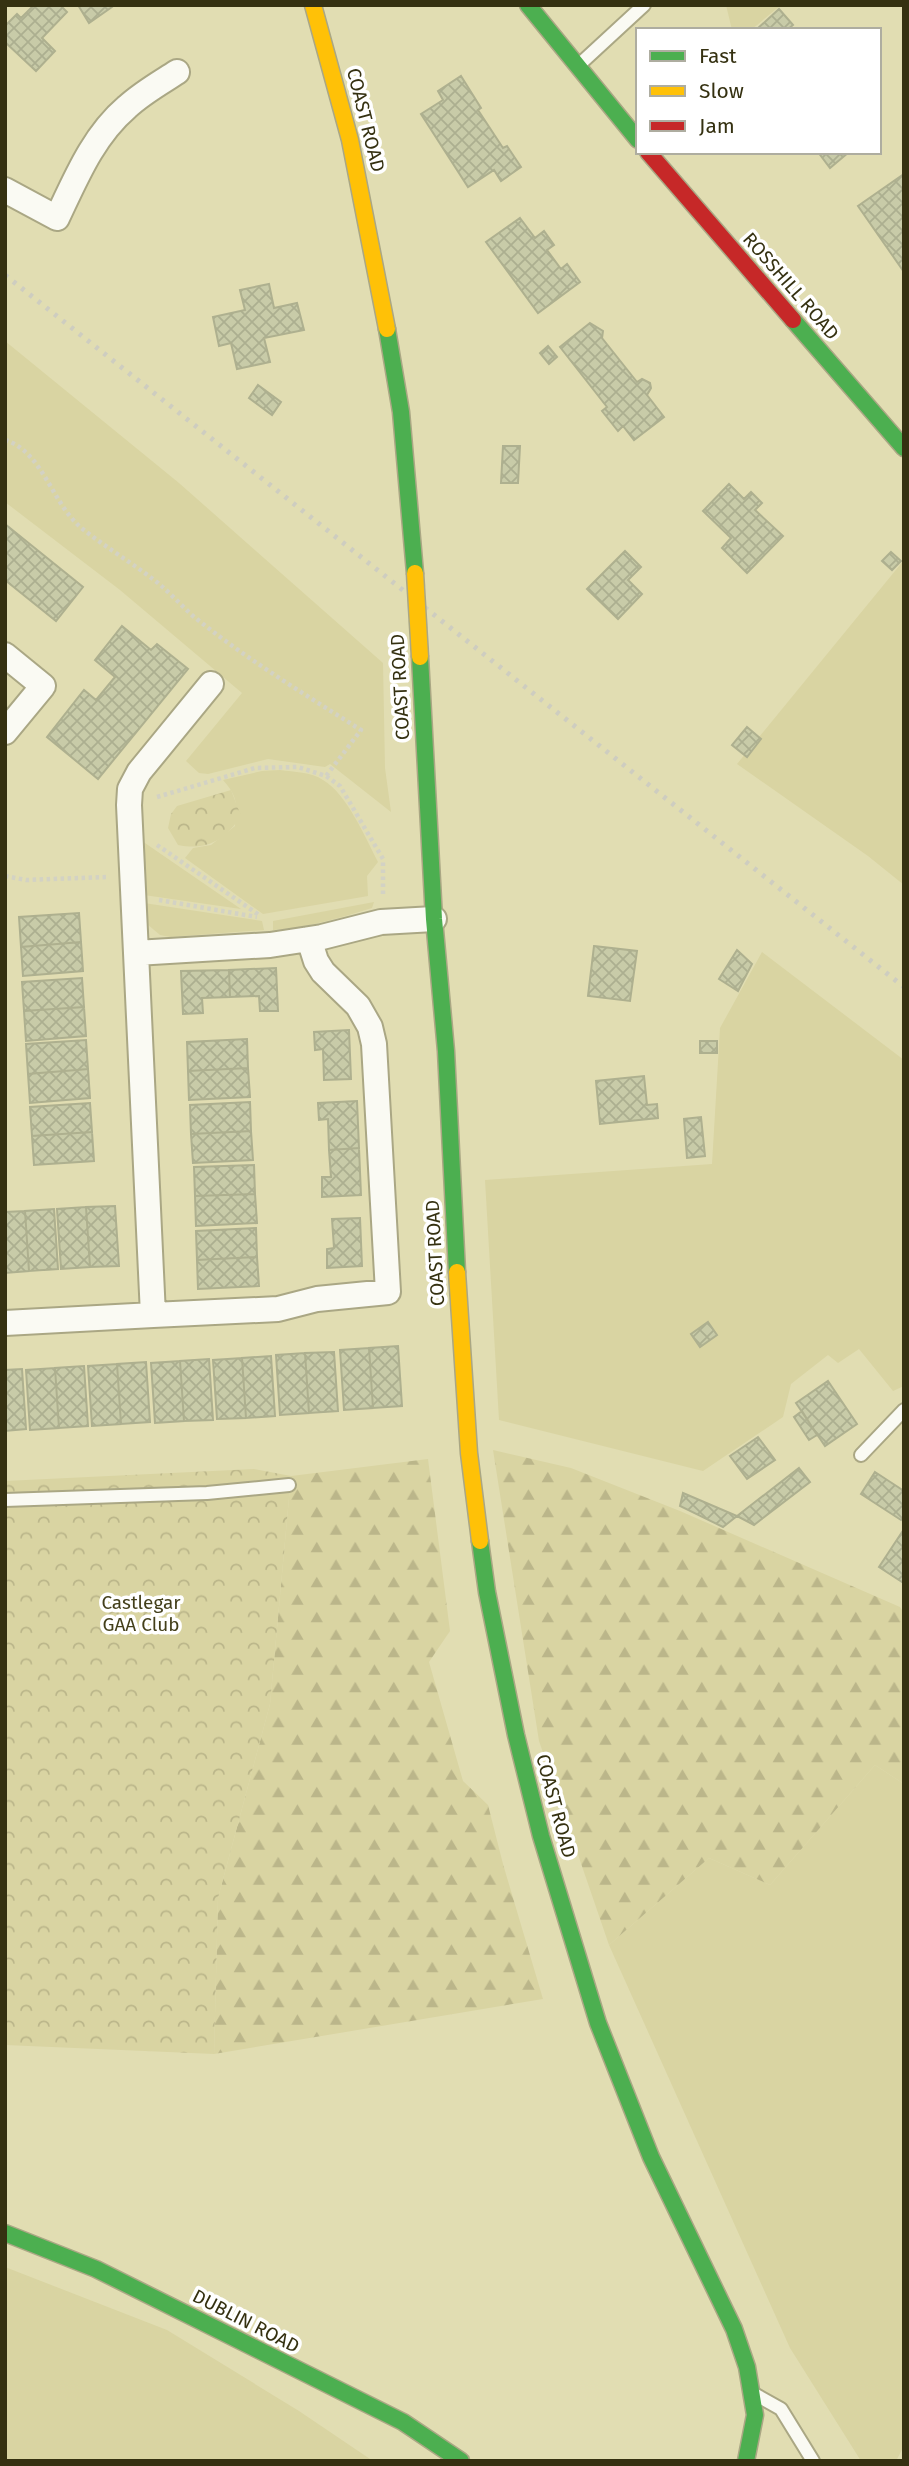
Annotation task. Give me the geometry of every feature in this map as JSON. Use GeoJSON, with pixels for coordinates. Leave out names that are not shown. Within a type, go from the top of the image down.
{"type":"FeatureCollection","features":[{"type":"Feature","properties":{"kind":"main road","name":"COAST ROAD"},"geometry":{"type":"LineString","coordinates":[[313,5],[350,140],[401,412],[415,573],[434,919],[446,1051],[455,1250],[469,1453],[486,1592],[516,1735],[541,1836],[613,2064],[651,2157],[734,2329],[753,2393],[755,2415],[746,2461]]}},
{"type":"Feature","properties":{"kind":"main road"},"geometry":{"type":"LineString","coordinates":[[528,5],[636,138]]}},
{"type":"Feature","properties":{"kind":"main road","name":"ROSSHILL ROAD"},"geometry":{"type":"LineString","coordinates":[[650,154],[904,448]]}},
{"type":"Feature","properties":{"kind":"main road","name":"DUBLIN ROAD"},"geometry":{"type":"LineString","coordinates":[[5,2233],[96,2269],[170,2306],[403,2423],[461,2461]]}},
{"type":"Feature","properties":{"kind":"street"},"geometry":{"type":"LineString","coordinates":[[5,190],[57,218],[83,163],[100,136],[125,108],[177,72]]}},
{"type":"Feature","properties":{"kind":"street"},"geometry":{"type":"LineString","coordinates":[[5,655],[43,686],[5,732]]}},
{"type":"Feature","properties":{"kind":"street"},"geometry":{"type":"LineString","coordinates":[[153,1315],[130,789],[139,772],[211,684]]}},
{"type":"Feature","properties":{"kind":"street"},"geometry":{"type":"LineString","coordinates":[[136,953],[270,945],[381,922],[434,919]]}},
{"type":"Feature","properties":{"kind":"street"},"geometry":{"type":"LineString","coordinates":[[5,1323],[278,1309],[317,1300],[388,1292],[374,1044],[370,1027],[358,1006],[323,972],[316,961],[309,939]]}},
{"type":"Feature","properties":{"kind":"lane"},"geometry":{"type":"LineString","coordinates":[[577,66],[644,5]]}},
{"type":"Feature","properties":{"kind":"lane"},"geometry":{"type":"LineString","coordinates":[[861,1455],[904,1410]]}},
{"type":"Feature","properties":{"kind":"lane"},"geometry":{"type":"LineString","coordinates":[[5,1500],[207,1493],[289,1485]]}},
{"type":"Feature","properties":{"kind":"lane"},"geometry":{"type":"LineString","coordinates":[[753,2393],[781,2409],[813,2461]]}},
{"type":"Feature","properties":{"kind":"path"},"geometry":{"type":"LineString","coordinates":[[5,440],[16,443],[32,457],[59,502],[82,529],[159,583],[193,615],[274,674],[361,730],[326,776]]}},
{"type":"Feature","properties":{"kind":"path"},"geometry":{"type":"LineString","coordinates":[[130,816],[255,768],[298,767],[326,776],[340,786],[383,859],[381,922]]}},
{"type":"Feature","properties":{"kind":"path"},"geometry":{"type":"LineString","coordinates":[[5,876],[26,880],[134,886],[265,918],[130,816]]}},
{"type":"Feature","properties":{"kind":"green space"},"geometry":{"type":"Polygon","coordinates":[[[726,5],[781,5],[753,28],[732,28],[726,5]]]}},
{"type":"Feature","properties":{"kind":"green space"},"geometry":{"type":"Polygon","coordinates":[[[5,341],[179,483],[383,663],[385,768],[391,812],[330,764],[325,767],[268,759],[208,774],[199,773],[186,761],[242,693],[120,590],[5,502],[5,341]]]}},
{"type":"Feature","properties":{"kind":"green space"},"geometry":{"type":"Polygon","coordinates":[[[904,560],[904,885],[868,856],[737,764],[904,560]]]}},
{"type":"Feature","properties":{"kind":"green space"},"geometry":{"type":"Polygon","coordinates":[[[280,770],[318,777],[332,787],[348,806],[378,862],[367,876],[368,896],[263,914],[185,858],[193,848],[211,845],[235,826],[235,801],[223,780],[262,771],[280,770]]]}},
{"type":"Feature","properties":{"kind":"green space"},"geometry":{"type":"Polygon","coordinates":[[[231,790],[241,816],[228,832],[206,845],[178,845],[168,828],[171,814],[177,806],[231,790]]]}},
{"type":"Feature","properties":{"kind":"green space"},"geometry":{"type":"Polygon","coordinates":[[[142,841],[241,909],[144,895],[142,841]]]}},
{"type":"Feature","properties":{"kind":"green space"},"geometry":{"type":"Polygon","coordinates":[[[374,902],[372,908],[335,919],[273,930],[273,921],[374,902]]]}},
{"type":"Feature","properties":{"kind":"green space"},"geometry":{"type":"Polygon","coordinates":[[[144,903],[262,921],[264,930],[170,937],[160,935],[147,924],[144,903]]]}},
{"type":"Feature","properties":{"kind":"green space"},"geometry":{"type":"Polygon","coordinates":[[[762,952],[904,1060],[904,1386],[893,1391],[859,1349],[838,1363],[828,1355],[791,1384],[783,1417],[703,1471],[499,1420],[485,1180],[712,1164],[720,1028],[762,952]]]}},
{"type":"Feature","properties":{"kind":"green space"},"geometry":{"type":"Polygon","coordinates":[[[493,1450],[571,1468],[680,1511],[900,1607],[904,1613],[904,1784],[875,1765],[770,1885],[709,1858],[609,1945],[539,1741],[493,1450]]]}},
{"type":"Feature","properties":{"kind":"green space"},"geometry":{"type":"Polygon","coordinates":[[[428,1459],[450,1631],[429,1662],[463,1781],[488,1805],[543,1999],[214,2054],[218,1898],[270,1704],[291,1476],[428,1459]]]}},
{"type":"Feature","properties":{"kind":"green space","name":"Castlegar GAA Club"},"geometry":{"type":"Polygon","coordinates":[[[254,1469],[291,1476],[270,1704],[218,1898],[214,2054],[5,2045],[5,1481],[254,1469]]]}},
{"type":"Feature","properties":{"kind":"green space"},"geometry":{"type":"Polygon","coordinates":[[[875,1765],[904,1784],[904,2446],[896,2461],[861,2461],[790,2348],[609,1945],[709,1858],[770,1885],[875,1765]]]}},
{"type":"Feature","properties":{"kind":"green space"},"geometry":{"type":"Polygon","coordinates":[[[5,2267],[167,2330],[299,2411],[373,2461],[5,2461],[5,2267]]]}},
{"type":"Feature","properties":{"kind":"building"},"geometry":{"type":"Polygon","coordinates":[[[34,5],[60,5],[67,12],[42,38],[55,51],[36,71],[5,42],[5,22],[7,24],[17,14],[21,18],[34,5]]]}},
{"type":"Feature","properties":{"kind":"building"},"geometry":{"type":"Polygon","coordinates":[[[78,5],[111,5],[112,7],[89,23],[78,5]]]}},
{"type":"Feature","properties":{"kind":"building"},"geometry":{"type":"Polygon","coordinates":[[[779,9],[793,25],[789,28],[758,28],[779,9]]]}},
{"type":"Feature","properties":{"kind":"building"},"geometry":{"type":"Polygon","coordinates":[[[461,76],[481,108],[478,110],[503,148],[507,146],[521,167],[501,181],[494,170],[468,187],[421,114],[443,100],[438,91],[461,76]]]}},
{"type":"Feature","properties":{"kind":"building"},"geometry":{"type":"Polygon","coordinates":[[[820,154],[847,154],[830,168],[820,154]]]}},
{"type":"Feature","properties":{"kind":"building"},"geometry":{"type":"Polygon","coordinates":[[[904,174],[904,272],[858,206],[904,174]]]}},
{"type":"Feature","properties":{"kind":"building"},"geometry":{"type":"Polygon","coordinates":[[[520,218],[535,238],[544,231],[554,245],[547,250],[561,269],[567,264],[580,282],[538,313],[486,242],[520,218]]]}},
{"type":"Feature","properties":{"kind":"building"},"geometry":{"type":"Polygon","coordinates":[[[269,284],[274,308],[297,303],[304,330],[264,338],[270,362],[237,369],[231,343],[219,346],[213,317],[245,310],[240,290],[269,284]]]}},
{"type":"Feature","properties":{"kind":"building"},"geometry":{"type":"Polygon","coordinates":[[[590,323],[603,331],[602,338],[637,382],[642,379],[650,383],[651,388],[647,395],[664,417],[634,440],[623,426],[618,431],[602,411],[607,407],[560,347],[590,323]]]}},
{"type":"Feature","properties":{"kind":"building"},"geometry":{"type":"Polygon","coordinates":[[[548,346],[557,357],[549,364],[540,353],[548,346]]]}},
{"type":"Feature","properties":{"kind":"building"},"geometry":{"type":"Polygon","coordinates":[[[258,385],[281,402],[272,415],[249,398],[258,385]]]}},
{"type":"Feature","properties":{"kind":"building"},"geometry":{"type":"Polygon","coordinates":[[[503,446],[520,446],[518,483],[501,483],[503,446]]]}},
{"type":"Feature","properties":{"kind":"building"},"geometry":{"type":"Polygon","coordinates":[[[729,484],[744,499],[751,492],[762,503],[755,510],[783,536],[747,573],[722,548],[731,538],[703,511],[729,484]]]}},
{"type":"Feature","properties":{"kind":"building"},"geometry":{"type":"Polygon","coordinates":[[[5,524],[83,587],[56,621],[5,580],[5,524]]]}},
{"type":"Feature","properties":{"kind":"building"},"geometry":{"type":"Polygon","coordinates":[[[625,551],[641,567],[628,580],[642,594],[618,619],[587,589],[625,551]]]}},
{"type":"Feature","properties":{"kind":"building"},"geometry":{"type":"Polygon","coordinates":[[[891,552],[901,561],[892,570],[882,561],[891,552]]]}},
{"type":"Feature","properties":{"kind":"building"},"geometry":{"type":"Polygon","coordinates":[[[122,626],[151,650],[157,644],[188,669],[98,779],[47,737],[84,690],[96,700],[115,677],[95,660],[122,626]]]}},
{"type":"Feature","properties":{"kind":"building"},"geometry":{"type":"Polygon","coordinates":[[[747,727],[761,739],[747,757],[732,745],[747,727]]]}},
{"type":"Feature","properties":{"kind":"building"},"geometry":{"type":"Polygon","coordinates":[[[79,913],[81,942],[21,947],[19,917],[79,913]]]}},
{"type":"Feature","properties":{"kind":"building"},"geometry":{"type":"Polygon","coordinates":[[[81,942],[83,971],[23,976],[21,947],[81,942]]]}},
{"type":"Feature","properties":{"kind":"building"},"geometry":{"type":"Polygon","coordinates":[[[594,946],[637,951],[630,1001],[588,996],[594,946]]]}},
{"type":"Feature","properties":{"kind":"building"},"geometry":{"type":"Polygon","coordinates":[[[737,950],[752,964],[738,991],[719,979],[737,950]]]}},
{"type":"Feature","properties":{"kind":"building"},"geometry":{"type":"Polygon","coordinates":[[[276,968],[278,1011],[260,1011],[259,996],[230,997],[229,970],[276,968]]]}},
{"type":"Feature","properties":{"kind":"building"},"geometry":{"type":"Polygon","coordinates":[[[229,970],[230,997],[202,998],[203,1013],[183,1014],[181,971],[229,970]]]}},
{"type":"Feature","properties":{"kind":"building"},"geometry":{"type":"Polygon","coordinates":[[[82,978],[84,1007],[24,1011],[22,982],[82,978]]]}},
{"type":"Feature","properties":{"kind":"building"},"geometry":{"type":"Polygon","coordinates":[[[84,1007],[86,1036],[26,1041],[24,1011],[84,1007]]]}},
{"type":"Feature","properties":{"kind":"building"},"geometry":{"type":"Polygon","coordinates":[[[349,1030],[351,1079],[324,1080],[323,1049],[315,1050],[314,1032],[349,1030]]]}},
{"type":"Feature","properties":{"kind":"building"},"geometry":{"type":"Polygon","coordinates":[[[247,1039],[248,1068],[188,1071],[187,1042],[247,1039]]]}},
{"type":"Feature","properties":{"kind":"building"},"geometry":{"type":"Polygon","coordinates":[[[86,1040],[88,1069],[28,1074],[26,1044],[86,1040]]]}},
{"type":"Feature","properties":{"kind":"building"},"geometry":{"type":"Polygon","coordinates":[[[700,1041],[717,1041],[717,1053],[700,1053],[700,1041]]]}},
{"type":"Feature","properties":{"kind":"building"},"geometry":{"type":"Polygon","coordinates":[[[248,1068],[250,1097],[189,1100],[188,1071],[248,1068]]]}},
{"type":"Feature","properties":{"kind":"building"},"geometry":{"type":"Polygon","coordinates":[[[88,1069],[90,1098],[30,1103],[28,1074],[88,1069]]]}},
{"type":"Feature","properties":{"kind":"building"},"geometry":{"type":"Polygon","coordinates":[[[644,1076],[647,1105],[657,1104],[658,1118],[600,1124],[596,1081],[644,1076]]]}},
{"type":"Feature","properties":{"kind":"building"},"geometry":{"type":"Polygon","coordinates":[[[357,1101],[359,1148],[329,1150],[328,1119],[319,1120],[318,1103],[357,1101]]]}},
{"type":"Feature","properties":{"kind":"building"},"geometry":{"type":"Polygon","coordinates":[[[250,1102],[251,1131],[191,1134],[190,1105],[250,1102]]]}},
{"type":"Feature","properties":{"kind":"building"},"geometry":{"type":"Polygon","coordinates":[[[90,1103],[92,1132],[32,1136],[30,1107],[90,1103]]]}},
{"type":"Feature","properties":{"kind":"building"},"geometry":{"type":"Polygon","coordinates":[[[701,1117],[705,1156],[687,1158],[684,1119],[701,1117]]]}},
{"type":"Feature","properties":{"kind":"building"},"geometry":{"type":"Polygon","coordinates":[[[251,1131],[253,1160],[193,1163],[191,1134],[251,1131]]]}},
{"type":"Feature","properties":{"kind":"building"},"geometry":{"type":"Polygon","coordinates":[[[92,1132],[94,1161],[34,1165],[32,1136],[92,1132]]]}},
{"type":"Feature","properties":{"kind":"building"},"geometry":{"type":"Polygon","coordinates":[[[359,1148],[361,1195],[322,1197],[322,1177],[331,1177],[329,1150],[359,1148]]]}},
{"type":"Feature","properties":{"kind":"building"},"geometry":{"type":"Polygon","coordinates":[[[254,1165],[255,1194],[195,1196],[194,1167],[254,1165]]]}},
{"type":"Feature","properties":{"kind":"building"},"geometry":{"type":"Polygon","coordinates":[[[255,1194],[257,1223],[196,1226],[195,1196],[255,1194]]]}},
{"type":"Feature","properties":{"kind":"building"},"geometry":{"type":"Polygon","coordinates":[[[115,1206],[119,1266],[90,1267],[86,1207],[115,1206]]]}},
{"type":"Feature","properties":{"kind":"building"},"geometry":{"type":"Polygon","coordinates":[[[86,1207],[90,1267],[61,1269],[57,1209],[86,1207]]]}},
{"type":"Feature","properties":{"kind":"building"},"geometry":{"type":"Polygon","coordinates":[[[54,1209],[58,1269],[29,1271],[25,1211],[54,1209]]]}},
{"type":"Feature","properties":{"kind":"building"},"geometry":{"type":"Polygon","coordinates":[[[25,1211],[29,1271],[5,1273],[5,1212],[25,1211]]]}},
{"type":"Feature","properties":{"kind":"building"},"geometry":{"type":"Polygon","coordinates":[[[360,1218],[362,1266],[327,1268],[327,1249],[334,1248],[332,1219],[360,1218]]]}},
{"type":"Feature","properties":{"kind":"building"},"geometry":{"type":"Polygon","coordinates":[[[256,1228],[257,1257],[197,1260],[196,1231],[256,1228]]]}},
{"type":"Feature","properties":{"kind":"building"},"geometry":{"type":"Polygon","coordinates":[[[257,1257],[259,1286],[198,1289],[197,1260],[257,1257]]]}},
{"type":"Feature","properties":{"kind":"building"},"geometry":{"type":"Polygon","coordinates":[[[708,1322],[717,1335],[700,1347],[691,1334],[708,1322]]]}},
{"type":"Feature","properties":{"kind":"building"},"geometry":{"type":"Polygon","coordinates":[[[398,1346],[402,1406],[373,1408],[369,1348],[398,1346]]]}},
{"type":"Feature","properties":{"kind":"building"},"geometry":{"type":"Polygon","coordinates":[[[369,1348],[373,1408],[344,1410],[340,1350],[369,1348]]]}},
{"type":"Feature","properties":{"kind":"building"},"geometry":{"type":"Polygon","coordinates":[[[334,1352],[338,1411],[309,1413],[305,1353],[334,1352]]]}},
{"type":"Feature","properties":{"kind":"building"},"geometry":{"type":"Polygon","coordinates":[[[305,1353],[309,1413],[280,1415],[276,1355],[305,1353]]]}},
{"type":"Feature","properties":{"kind":"building"},"geometry":{"type":"Polygon","coordinates":[[[271,1356],[275,1416],[246,1418],[242,1358],[271,1356]]]}},
{"type":"Feature","properties":{"kind":"building"},"geometry":{"type":"Polygon","coordinates":[[[242,1358],[246,1418],[217,1419],[213,1360],[242,1358]]]}},
{"type":"Feature","properties":{"kind":"building"},"geometry":{"type":"Polygon","coordinates":[[[209,1359],[213,1420],[184,1421],[180,1361],[209,1359]]]}},
{"type":"Feature","properties":{"kind":"building"},"geometry":{"type":"Polygon","coordinates":[[[180,1361],[184,1421],[155,1423],[151,1363],[180,1361]]]}},
{"type":"Feature","properties":{"kind":"building"},"geometry":{"type":"Polygon","coordinates":[[[146,1362],[150,1422],[121,1424],[117,1364],[146,1362]]]}},
{"type":"Feature","properties":{"kind":"building"},"geometry":{"type":"Polygon","coordinates":[[[117,1364],[121,1424],[92,1426],[88,1366],[117,1364]]]}},
{"type":"Feature","properties":{"kind":"building"},"geometry":{"type":"Polygon","coordinates":[[[84,1366],[88,1426],[59,1428],[55,1368],[84,1366]]]}},
{"type":"Feature","properties":{"kind":"building"},"geometry":{"type":"Polygon","coordinates":[[[55,1368],[59,1428],[30,1430],[26,1370],[55,1368]]]}},
{"type":"Feature","properties":{"kind":"building"},"geometry":{"type":"Polygon","coordinates":[[[22,1369],[26,1429],[5,1431],[5,1370],[22,1369]]]}},
{"type":"Feature","properties":{"kind":"building"},"geometry":{"type":"Polygon","coordinates":[[[828,1381],[857,1424],[825,1446],[796,1403],[828,1381]]]}},
{"type":"Feature","properties":{"kind":"building"},"geometry":{"type":"Polygon","coordinates":[[[802,1411],[817,1435],[809,1440],[794,1417],[802,1411]]]}},
{"type":"Feature","properties":{"kind":"building"},"geometry":{"type":"Polygon","coordinates":[[[758,1437],[775,1460],[747,1479],[730,1456],[758,1437]]]}},
{"type":"Feature","properties":{"kind":"building"},"geometry":{"type":"Polygon","coordinates":[[[799,1468],[810,1482],[754,1525],[737,1516],[799,1468]]]}},
{"type":"Feature","properties":{"kind":"building"},"geometry":{"type":"Polygon","coordinates":[[[875,1472],[904,1491],[904,1516],[901,1520],[861,1494],[875,1472]]]}},
{"type":"Feature","properties":{"kind":"building"},"geometry":{"type":"Polygon","coordinates":[[[683,1493],[737,1516],[723,1527],[680,1506],[683,1493]]]}},
{"type":"Feature","properties":{"kind":"building"},"geometry":{"type":"Polygon","coordinates":[[[904,1529],[904,1580],[902,1582],[879,1567],[904,1529]]]}},
{"type":"Feature","properties":{"kind":"railway"},"geometry":{"type":"LineString","coordinates":[[5,275],[904,987]]}},
{"type":"Feature","properties":{"kind":"traffic: fast"},"geometry":{"type":"LineString","coordinates":[[528,5],[636,138]]}},
{"type":"Feature","properties":{"kind":"traffic: fast"},"geometry":{"type":"LineString","coordinates":[[793,320],[904,448]]}},
{"type":"Feature","properties":{"kind":"traffic: fast"},"geometry":{"type":"LineString","coordinates":[[387,329],[401,412],[415,573]]}},
{"type":"Feature","properties":{"kind":"traffic: fast"},"geometry":{"type":"LineString","coordinates":[[420,657],[434,919],[446,1051],[457,1272]]}},
{"type":"Feature","properties":{"kind":"traffic: fast"},"geometry":{"type":"LineString","coordinates":[[480,1541],[487,1592],[516,1735],[541,1836],[598,2023],[651,2157],[734,2329],[747,2367],[755,2415],[746,2461]]}},
{"type":"Feature","properties":{"kind":"traffic: fast"},"geometry":{"type":"LineString","coordinates":[[5,2233],[96,2269],[403,2422],[461,2461]]}},
{"type":"Feature","properties":{"kind":"traffic: slow"},"geometry":{"type":"LineString","coordinates":[[313,5],[350,140],[387,329]]}},
{"type":"Feature","properties":{"kind":"traffic: slow"},"geometry":{"type":"LineString","coordinates":[[415,573],[420,657]]}},
{"type":"Feature","properties":{"kind":"traffic: slow"},"geometry":{"type":"LineString","coordinates":[[457,1272],[469,1453],[480,1541]]}},
{"type":"Feature","properties":{"kind":"traffic: jam"},"geometry":{"type":"LineString","coordinates":[[650,154],[793,320]]}}]}
